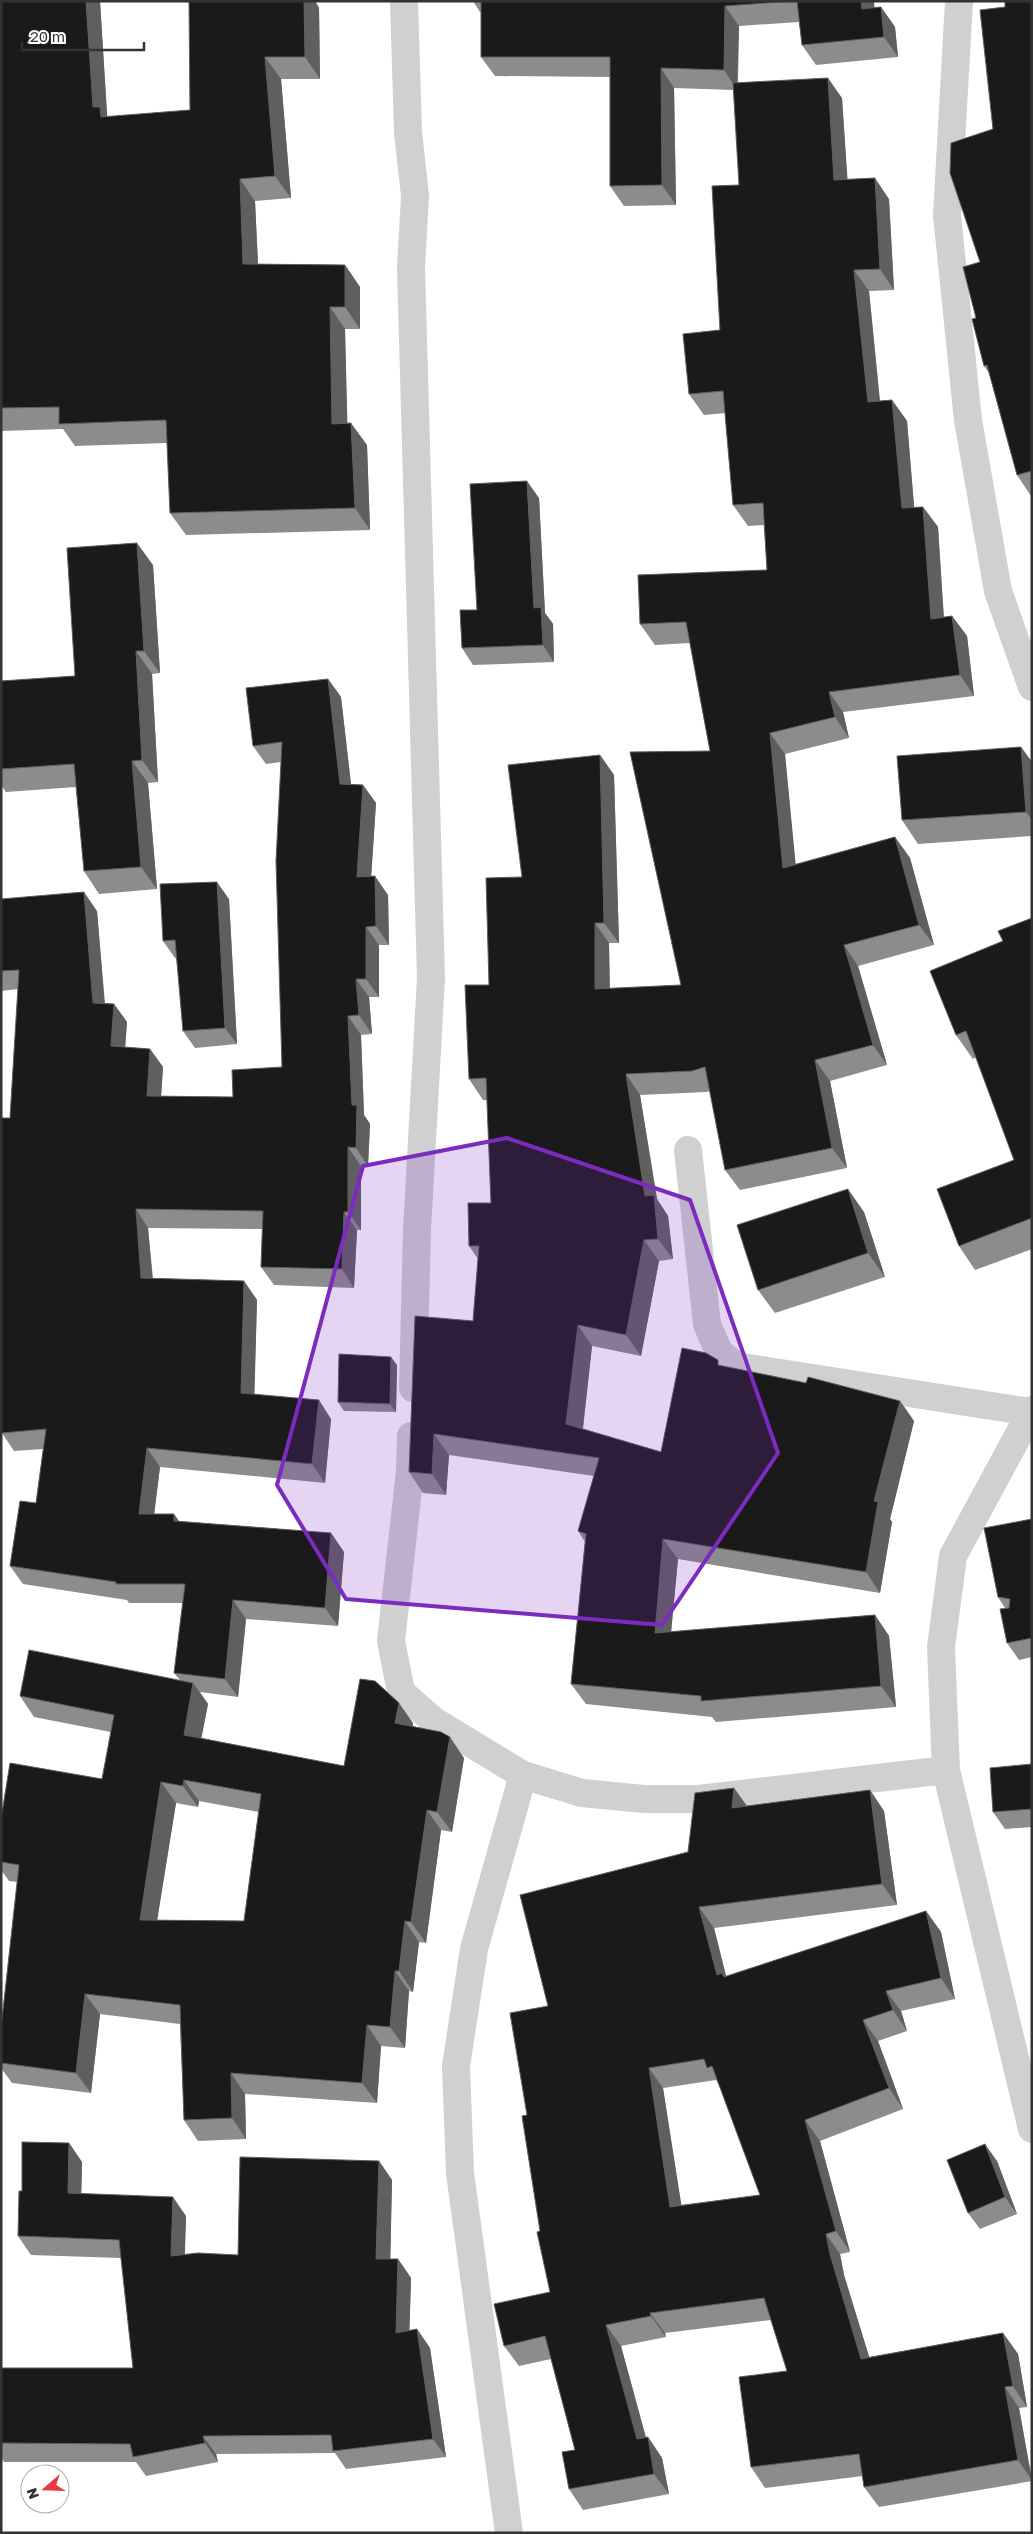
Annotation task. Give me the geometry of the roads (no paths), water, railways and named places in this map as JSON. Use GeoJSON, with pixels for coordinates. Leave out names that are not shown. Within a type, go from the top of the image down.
{"type":"FeatureCollection","features":[{"type":"Feature","properties":{"kind":"street"},"geometry":{"type":"LineString","coordinates":[[404,1],[408,132],[415,196],[411,268],[431,978],[417,1230],[410,1471],[391,1641],[402,1692],[434,1721],[523,1775],[582,1793],[644,1799],[698,1799],[946,1770]]}},
{"type":"Feature","properties":{"kind":"street"},"geometry":{"type":"LineString","coordinates":[[958,1],[947,215],[968,420],[998,591],[1032,687]]}},
{"type":"Feature","properties":{"kind":"street"},"geometry":{"type":"LineString","coordinates":[[688,1150],[707,1324],[718,1352],[724,1357],[736,1366],[1031,1411],[953,1556],[941,1647],[946,1770],[1032,2129]]}},
{"type":"Feature","properties":{"kind":"street"},"geometry":{"type":"LineString","coordinates":[[509,2533],[460,2173],[456,2066],[474,1950],[523,1775]]}}]}
